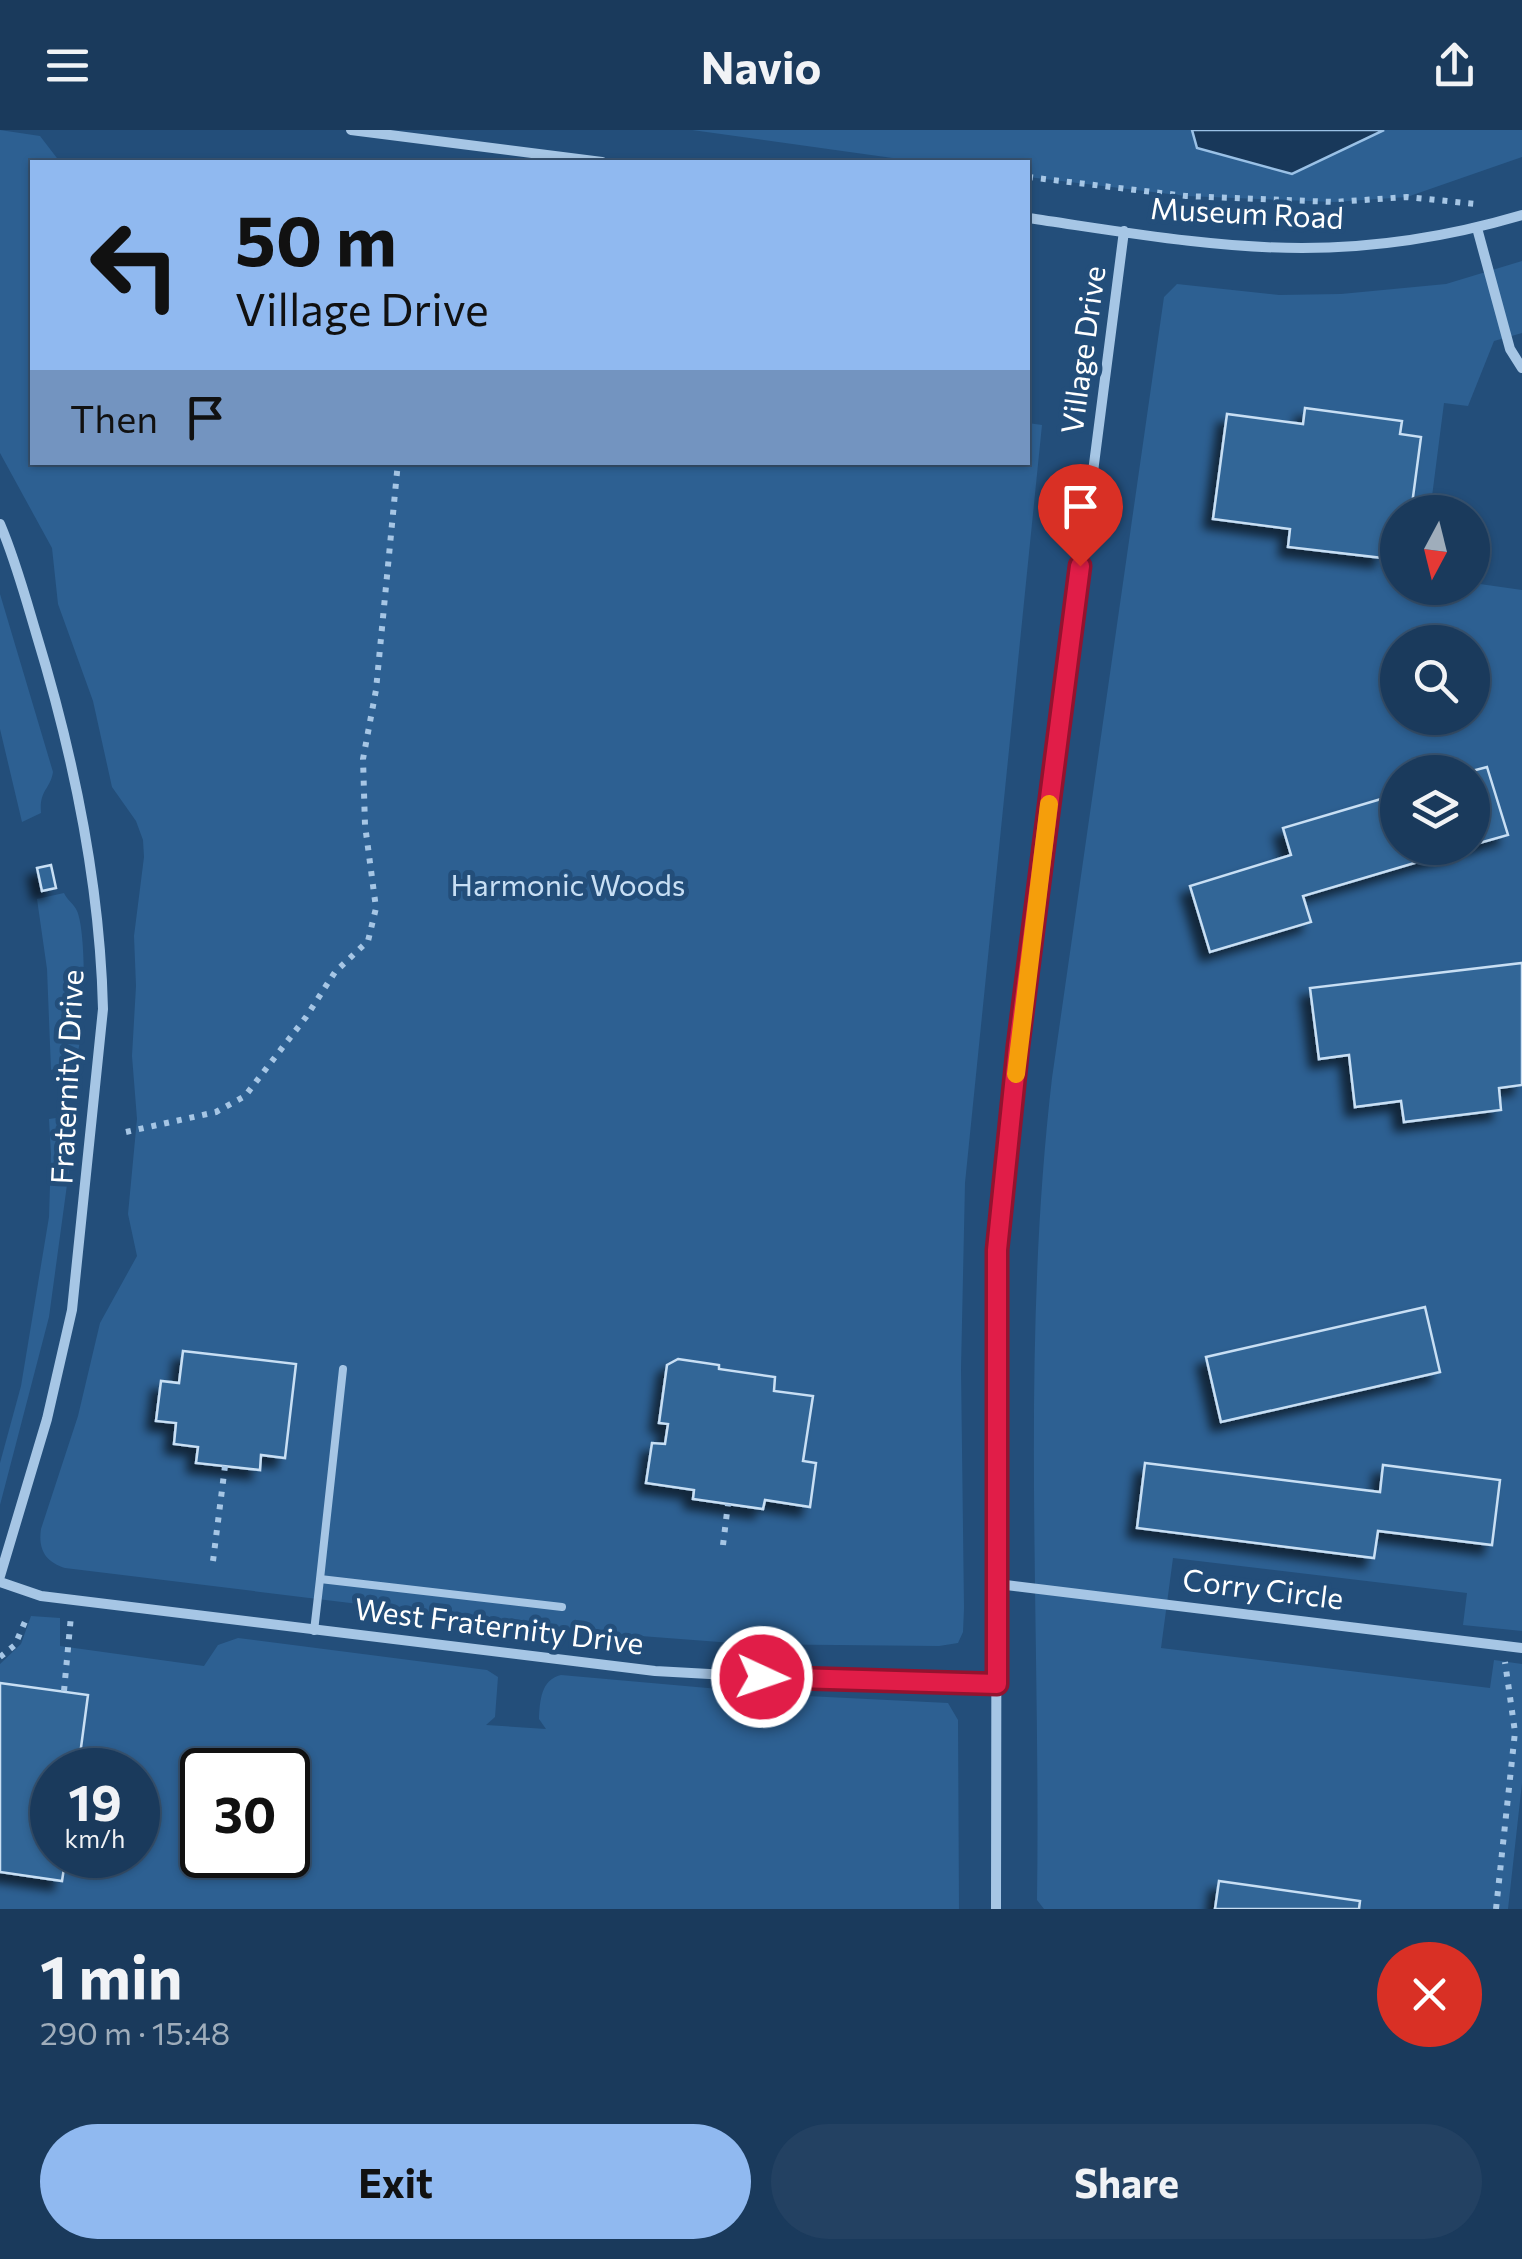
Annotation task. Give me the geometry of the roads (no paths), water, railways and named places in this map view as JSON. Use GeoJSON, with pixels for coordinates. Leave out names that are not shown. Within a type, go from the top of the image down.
{"type":"FeatureCollection","features":[{"type":"Feature","properties":{"kind":"street"},"geometry":{"type":"LineString","coordinates":[[350,130],[586,160]]}},
{"type":"Feature","properties":{"kind":"street","name":"Museum Road"},"geometry":{"type":"LineString","coordinates":[[1030,218],[1124,232],[1303,248],[1397,242],[1477,228],[1522,215]]}},
{"type":"Feature","properties":{"kind":"street"},"geometry":{"type":"LineString","coordinates":[[1477,228],[1510,349],[1522,368]]}},
{"type":"Feature","properties":{"kind":"street","name":"Village Drive"},"geometry":{"type":"LineString","coordinates":[[996,1909],[997,1250],[1018,1046],[1124,232]]}},
{"type":"Feature","properties":{"kind":"street","name":"Fraternity Drive"},"geometry":{"type":"LineString","coordinates":[[0,524],[29,608],[68,746],[87,849],[102,968],[103,1010],[72,1310],[47,1419],[0,1579]]}},
{"type":"Feature","properties":{"kind":"street","name":"West Fraternity Drive"},"geometry":{"type":"LineString","coordinates":[[0,1579],[41,1596],[655,1670],[834,1681],[997,1684]]}},
{"type":"Feature","properties":{"kind":"street","name":"Corry Circle"},"geometry":{"type":"LineString","coordinates":[[998,1584],[1522,1648]]}},
{"type":"Feature","properties":{"kind":"lane"},"geometry":{"type":"LineString","coordinates":[[314,1631],[343,1369]]}},
{"type":"Feature","properties":{"kind":"lane"},"geometry":{"type":"LineString","coordinates":[[320,1579],[562,1607]]}},
{"type":"Feature","properties":{"kind":"park label","name":"Harmonic Woods"},"geometry":{"type":"Point","coordinates":[568,886]}}]}
